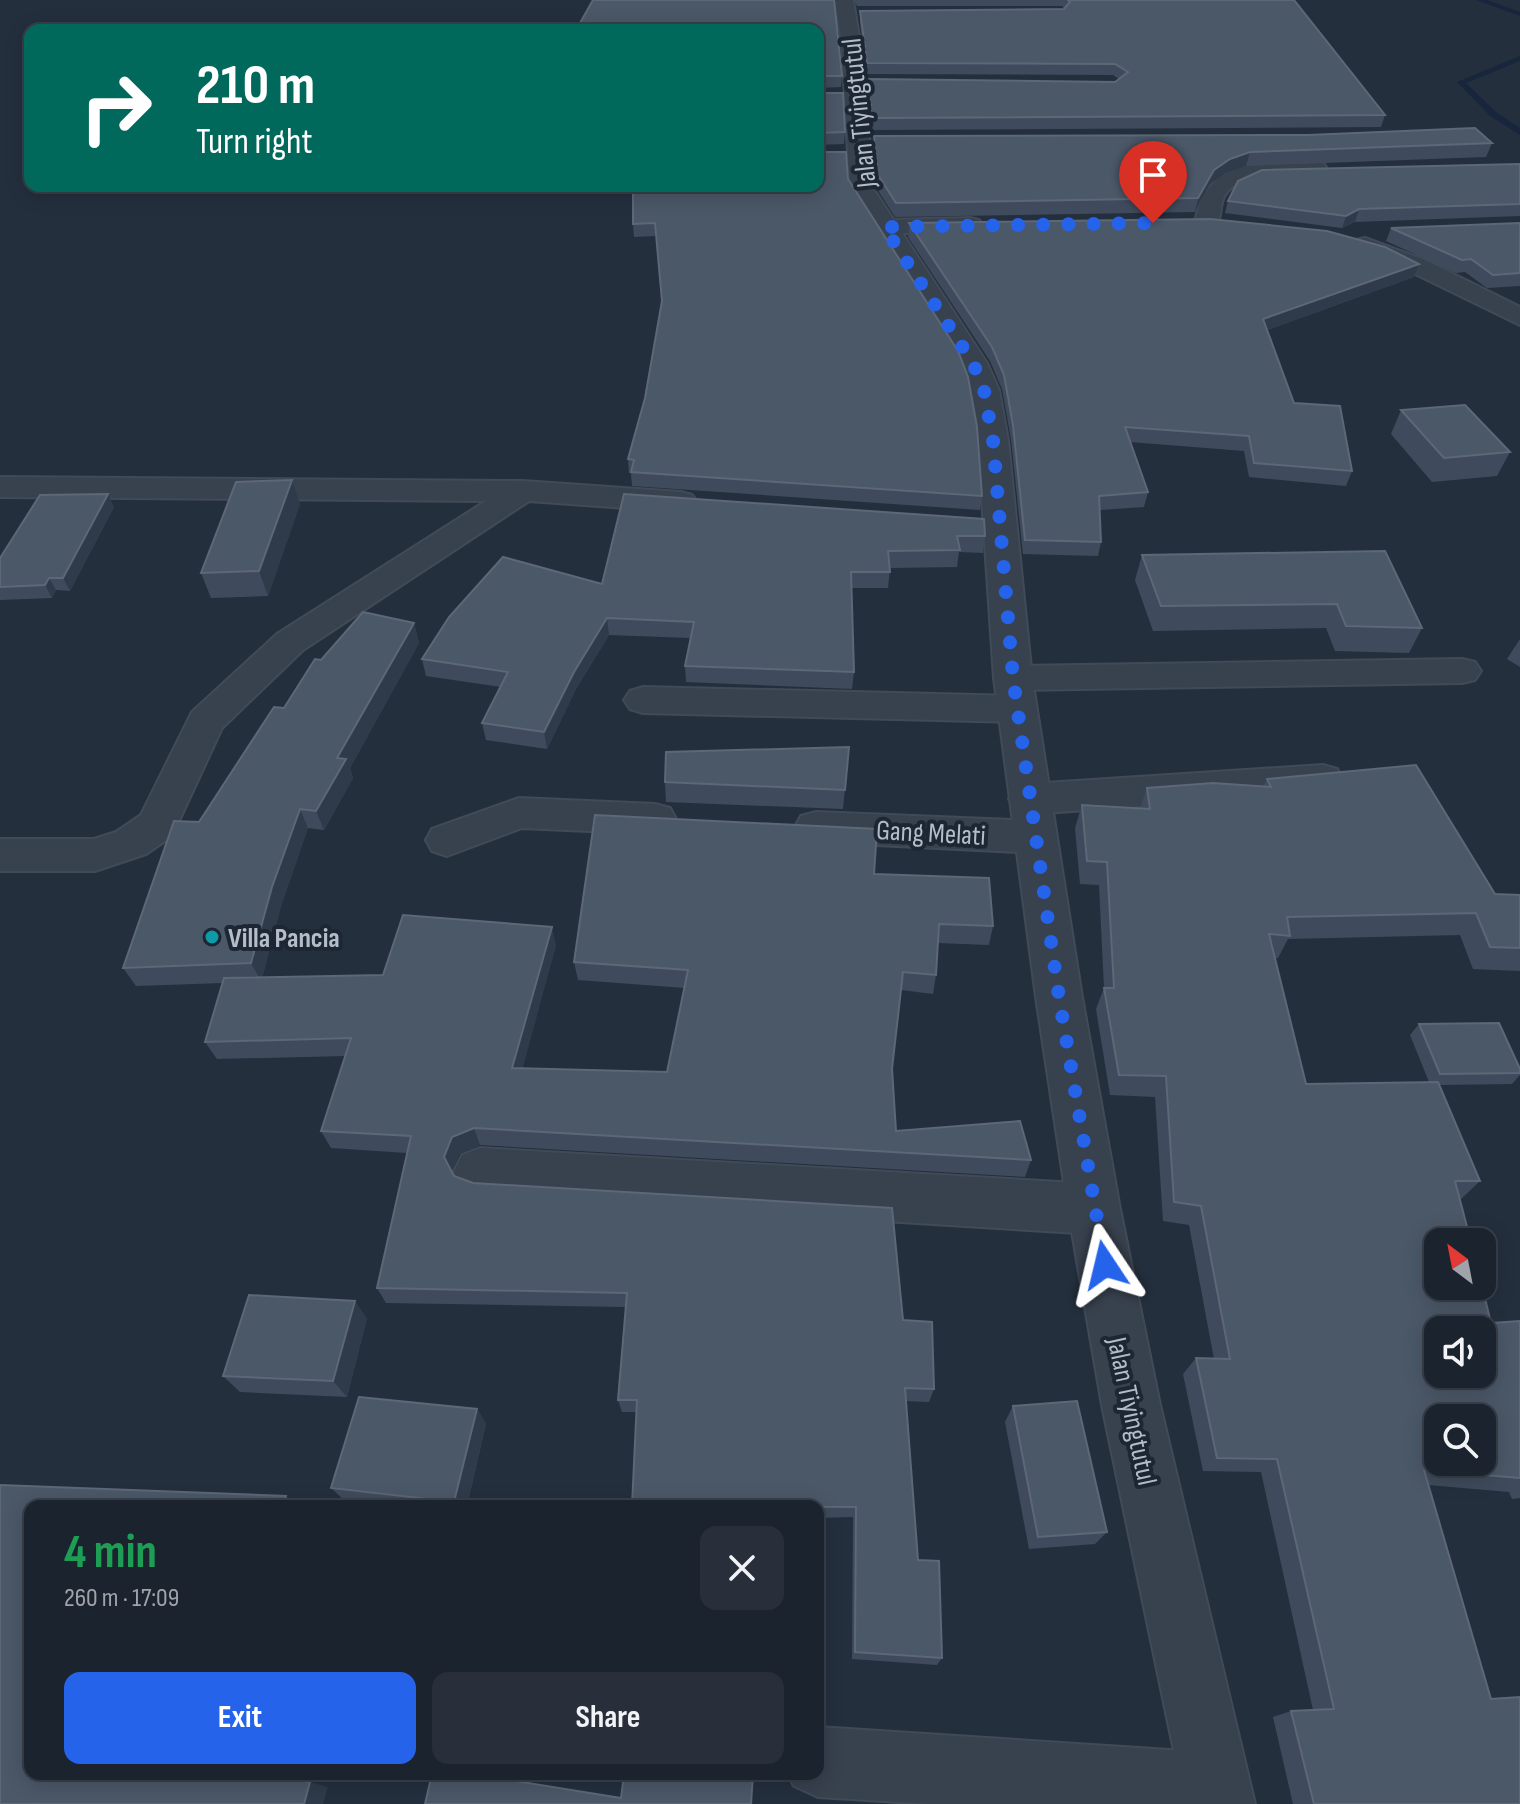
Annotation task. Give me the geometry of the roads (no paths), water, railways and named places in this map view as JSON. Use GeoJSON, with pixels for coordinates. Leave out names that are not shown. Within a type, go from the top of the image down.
{"type":"FeatureCollection","features":[{"type":"Feature","properties":{"kind":"street","name":"Jalan Tiyingtutul"},"geometry":{"type":"LineString","coordinates":[[845,6],[862,190],[973,363],[984,390],[993,440],[984,522],[1015,694],[1094,1209],[1131,1405],[1218,1796]]}},
{"type":"Feature","properties":{"kind":"street"},"geometry":{"type":"LineString","coordinates":[[1207,222],[1213,196],[1226,182],[1246,174],[1273,170],[1345,169]]}},
{"type":"Feature","properties":{"kind":"street"},"geometry":{"type":"LineString","coordinates":[[1180,222],[1235,224]]}},
{"type":"Feature","properties":{"kind":"street"},"geometry":{"type":"LineString","coordinates":[[884,227],[998,224]]}},
{"type":"Feature","properties":{"kind":"street"},"geometry":{"type":"LineString","coordinates":[[1400,230],[1339,235],[1390,253],[1520,317]]}},
{"type":"Feature","properties":{"kind":"street"},"geometry":{"type":"LineString","coordinates":[[1492,303],[1520,302]]}},
{"type":"Feature","properties":{"kind":"street"},"geometry":{"type":"LineString","coordinates":[[0,487],[523,491],[713,504]]}},
{"type":"Feature","properties":{"kind":"street"},"geometry":{"type":"LineString","coordinates":[[0,855],[95,855],[131,843],[157,825],[206,721],[290,642],[523,491]]}},
{"type":"Feature","properties":{"kind":"street"},"geometry":{"type":"LineString","coordinates":[[643,700],[1015,694],[1462,671]]}},
{"type":"Feature","properties":{"kind":"street","name":"Gang Melati"},"geometry":{"type":"LineString","coordinates":[[785,826],[1033,818],[1123,795],[1363,776]]}},
{"type":"Feature","properties":{"kind":"street"},"geometry":{"type":"LineString","coordinates":[[447,840],[519,813],[691,821]]}},
{"type":"Feature","properties":{"kind":"street"},"geometry":{"type":"LineString","coordinates":[[480,1172],[1094,1209]]}},
{"type":"Feature","properties":{"kind":"street"},"geometry":{"type":"LineString","coordinates":[[824,1763],[1218,1796]]}},
{"type":"Feature","properties":{"kind":"waterway"},"geometry":{"type":"LineString","coordinates":[[1480,0],[1520,14]]}},
{"type":"Feature","properties":{"kind":"waterway"},"geometry":{"type":"LineString","coordinates":[[1520,58],[1461,82],[1493,114],[1520,132]]}},
{"type":"Feature","properties":{"kind":"place","name":"Villa Pancia"},"geometry":{"type":"Point","coordinates":[212,937]}}]}
